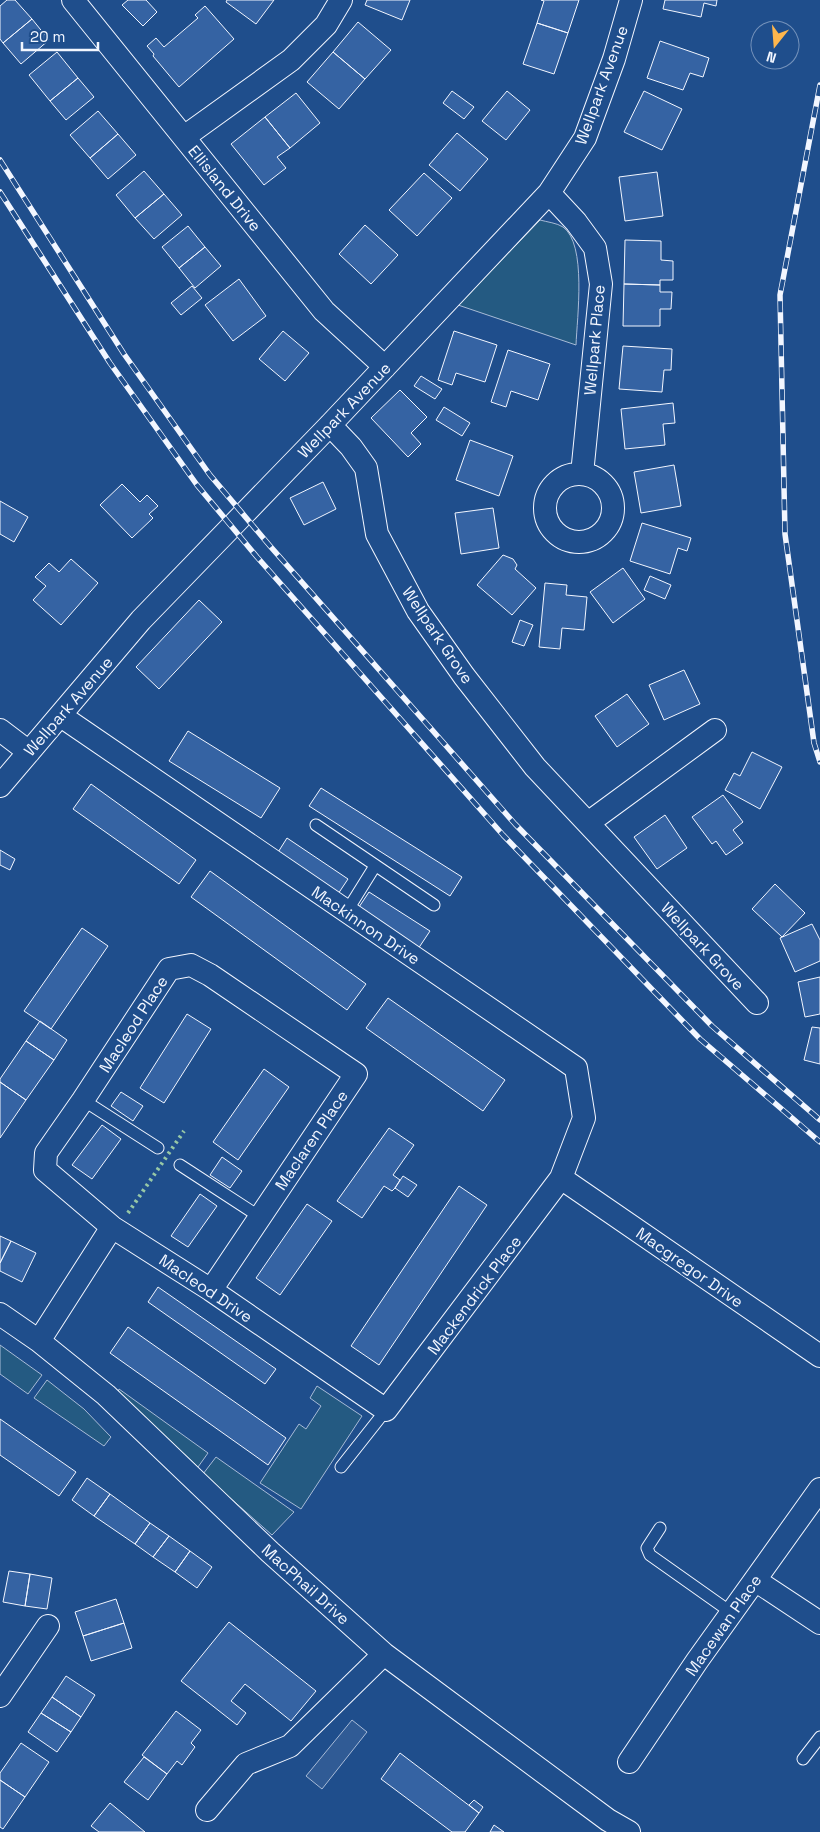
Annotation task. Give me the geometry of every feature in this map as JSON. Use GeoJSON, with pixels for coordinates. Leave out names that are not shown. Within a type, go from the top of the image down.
{"type":"FeatureCollection","features":[{"type":"Feature","properties":{"kind":"street","name":"Ellisland Drive"},"geometry":{"type":"LineString","coordinates":[[73,0],[324,311],[385,367]]}},
{"type":"Feature","properties":{"kind":"street"},"geometry":{"type":"LineString","coordinates":[[184,137],[292,60],[326,25],[341,0]]}},
{"type":"Feature","properties":{"kind":"street","name":"Wellpark Avenue"},"geometry":{"type":"LineString","coordinates":[[0,786],[141,620],[330,426],[550,193],[584,138],[614,59],[630,0]]}},
{"type":"Feature","properties":{"kind":"street","name":"Wellpark Place"},"geometry":{"type":"LineString","coordinates":[[550,193],[576,222],[595,248],[600,284],[582,474]]}},
{"type":"Feature","properties":{"kind":"street","name":"Wellpark Grove"},"geometry":{"type":"LineString","coordinates":[[330,426],[351,447],[366,468],[377,534],[418,611],[464,676],[535,767],[756,1003]]}},
{"type":"Feature","properties":{"kind":"street","name":"Mackinnon Drive"},"geometry":{"type":"LineString","coordinates":[[61,716],[576,1068],[584,1118],[561,1178]]}},
{"type":"Feature","properties":{"kind":"street"},"geometry":{"type":"LineString","coordinates":[[0,730],[29,752]]}},
{"type":"Feature","properties":{"kind":"street"},"geometry":{"type":"LineString","coordinates":[[588,823],[714,730]]}},
{"type":"Feature","properties":{"kind":"street","name":"Macleod Place"},"geometry":{"type":"LineString","coordinates":[[46,1153],[169,969],[191,964],[273,1017]]}},
{"type":"Feature","properties":{"kind":"street","name":"Maclaren Place"},"geometry":{"type":"LineString","coordinates":[[210,1290],[356,1074],[273,1017]]}},
{"type":"Feature","properties":{"kind":"street","name":"Macleod Drive"},"geometry":{"type":"LineString","coordinates":[[46,1153],[45,1170],[112,1227],[210,1290],[386,1410]]}},
{"type":"Feature","properties":{"kind":"street","name":"Macgregor Drive"},"geometry":{"type":"LineString","coordinates":[[561,1178],[820,1356]]}},
{"type":"Feature","properties":{"kind":"street","name":"Mackendrick Place"},"geometry":{"type":"LineString","coordinates":[[386,1410],[561,1178]]}},
{"type":"Feature","properties":{"kind":"street"},"geometry":{"type":"LineString","coordinates":[[39,1341],[112,1227]]}},
{"type":"Feature","properties":{"kind":"street","name":"MacPhail Drive"},"geometry":{"type":"LineString","coordinates":[[0,1314],[39,1341],[106,1394],[270,1552],[384,1654],[608,1820],[629,1832]]}},
{"type":"Feature","properties":{"kind":"street","name":"Macewan Place"},"geometry":{"type":"LineString","coordinates":[[629,1762],[820,1488]]}},
{"type":"Feature","properties":{"kind":"street"},"geometry":{"type":"LineString","coordinates":[[755,1580],[820,1623]]}},
{"type":"Feature","properties":{"kind":"street"},"geometry":{"type":"LineString","coordinates":[[0,1696],[9,1665],[48,1626]]}},
{"type":"Feature","properties":{"kind":"street"},"geometry":{"type":"LineString","coordinates":[[207,1810],[246,1764],[290,1746],[384,1654]]}},
{"type":"Feature","properties":{"kind":"lane"},"geometry":{"type":"LineString","coordinates":[[316,825],[434,905]]}},
{"type":"Feature","properties":{"kind":"lane"},"geometry":{"type":"LineString","coordinates":[[347,911],[376,866]]}},
{"type":"Feature","properties":{"kind":"lane"},"geometry":{"type":"LineString","coordinates":[[83,1100],[158,1148]]}},
{"type":"Feature","properties":{"kind":"lane"},"geometry":{"type":"LineString","coordinates":[[180,1165],[260,1217]]}},
{"type":"Feature","properties":{"kind":"lane"},"geometry":{"type":"LineString","coordinates":[[341,1467],[386,1410]]}},
{"type":"Feature","properties":{"kind":"lane"},"geometry":{"type":"LineString","coordinates":[[660,1528],[647,1548],[650,1555],[732,1613]]}},
{"type":"Feature","properties":{"kind":"lane"},"geometry":{"type":"LineString","coordinates":[[802,1759],[820,1738]]}},
{"type":"Feature","properties":{"kind":"shaded area"},"geometry":{"type":"Polygon","coordinates":[[[540,220],[563,227],[570,236],[575,249],[579,282],[576,345],[458,305],[540,220]]]}},
{"type":"Feature","properties":{"kind":"shaded area"},"geometry":{"type":"Polygon","coordinates":[[[0,1345],[42,1375],[28,1394],[0,1374],[0,1345]]]}},
{"type":"Feature","properties":{"kind":"shaded area"},"geometry":{"type":"Polygon","coordinates":[[[47,1380],[84,1409],[111,1437],[104,1446],[34,1398],[47,1380]]]}},
{"type":"Feature","properties":{"kind":"shaded area"},"geometry":{"type":"Polygon","coordinates":[[[317,1386],[362,1416],[301,1509],[260,1483],[299,1424],[306,1429],[321,1406],[310,1398],[317,1386]]]}},
{"type":"Feature","properties":{"kind":"shaded area"},"geometry":{"type":"Polygon","coordinates":[[[119,1389],[208,1453],[198,1467],[118,1392],[119,1389]]]}},
{"type":"Feature","properties":{"kind":"shaded area"},"geometry":{"type":"Polygon","coordinates":[[[216,1457],[294,1512],[272,1535],[203,1474],[216,1457]]]}},
{"type":"Feature","properties":{"kind":"shaded area"},"geometry":{"type":"Polygon","coordinates":[[[352,1720],[367,1732],[322,1789],[306,1776],[352,1720]]]}},
{"type":"Feature","properties":{"kind":"building"},"geometry":{"type":"Polygon","coordinates":[[[7,0],[15,0],[32,19],[3,43],[0,39],[0,6],[7,0]]]}},
{"type":"Feature","properties":{"kind":"building"},"geometry":{"type":"Polygon","coordinates":[[[128,0],[146,0],[157,12],[143,26],[122,5],[128,0]]]}},
{"type":"Feature","properties":{"kind":"building"},"geometry":{"type":"Polygon","coordinates":[[[227,0],[274,0],[256,24],[226,2],[227,0]]]}},
{"type":"Feature","properties":{"kind":"building"},"geometry":{"type":"Polygon","coordinates":[[[367,0],[410,0],[402,20],[365,5],[367,0]]]}},
{"type":"Feature","properties":{"kind":"building"},"geometry":{"type":"Polygon","coordinates":[[[541,0],[579,0],[568,33],[537,23],[544,1],[541,0]]]}},
{"type":"Feature","properties":{"kind":"building"},"geometry":{"type":"Polygon","coordinates":[[[665,0],[717,0],[716,6],[704,3],[701,17],[663,9],[665,0]]]}},
{"type":"Feature","properties":{"kind":"building"},"geometry":{"type":"Polygon","coordinates":[[[205,6],[234,39],[179,87],[147,46],[156,38],[164,47],[198,18],[195,15],[205,6]]]}},
{"type":"Feature","properties":{"kind":"building"},"geometry":{"type":"Polygon","coordinates":[[[32,19],[49,40],[21,64],[3,43],[32,19]]]}},
{"type":"Feature","properties":{"kind":"building"},"geometry":{"type":"Polygon","coordinates":[[[358,22],[391,50],[365,79],[333,52],[358,22]]]}},
{"type":"Feature","properties":{"kind":"building"},"geometry":{"type":"Polygon","coordinates":[[[537,23],[568,33],[554,74],[523,64],[537,23]]]}},
{"type":"Feature","properties":{"kind":"building"},"geometry":{"type":"Polygon","coordinates":[[[660,41],[709,58],[703,77],[690,73],[683,90],[647,78],[660,41]]]}},
{"type":"Feature","properties":{"kind":"building"},"geometry":{"type":"Polygon","coordinates":[[[57,52],[78,78],[50,101],[29,75],[57,52]]]}},
{"type":"Feature","properties":{"kind":"building"},"geometry":{"type":"Polygon","coordinates":[[[333,52],[365,79],[339,109],[307,82],[333,52]]]}},
{"type":"Feature","properties":{"kind":"building"},"geometry":{"type":"Polygon","coordinates":[[[78,78],[94,97],[66,120],[50,101],[78,78]]]}},
{"type":"Feature","properties":{"kind":"building"},"geometry":{"type":"Polygon","coordinates":[[[452,91],[474,107],[464,119],[443,103],[452,91]]]}},
{"type":"Feature","properties":{"kind":"building"},"geometry":{"type":"Polygon","coordinates":[[[507,91],[530,110],[506,140],[482,121],[507,91]]]}},
{"type":"Feature","properties":{"kind":"building"},"geometry":{"type":"Polygon","coordinates":[[[644,91],[682,109],[662,150],[624,132],[644,91]]]}},
{"type":"Feature","properties":{"kind":"building"},"geometry":{"type":"Polygon","coordinates":[[[296,93],[320,123],[290,148],[265,117],[296,93]]]}},
{"type":"Feature","properties":{"kind":"building"},"geometry":{"type":"Polygon","coordinates":[[[98,111],[118,134],[90,158],[70,135],[98,111]]]}},
{"type":"Feature","properties":{"kind":"building"},"geometry":{"type":"Polygon","coordinates":[[[265,117],[290,148],[277,157],[286,168],[264,185],[231,144],[265,117]]]}},
{"type":"Feature","properties":{"kind":"building"},"geometry":{"type":"Polygon","coordinates":[[[457,133],[488,159],[460,191],[429,165],[457,133]]]}},
{"type":"Feature","properties":{"kind":"building"},"geometry":{"type":"Polygon","coordinates":[[[118,134],[136,155],[108,179],[90,158],[118,134]]]}},
{"type":"Feature","properties":{"kind":"building"},"geometry":{"type":"Polygon","coordinates":[[[144,171],[164,194],[135,218],[116,195],[144,171]]]}},
{"type":"Feature","properties":{"kind":"building"},"geometry":{"type":"Polygon","coordinates":[[[657,172],[663,216],[625,221],[619,177],[657,172]]]}},
{"type":"Feature","properties":{"kind":"building"},"geometry":{"type":"Polygon","coordinates":[[[424,173],[452,198],[417,236],[389,210],[424,173]]]}},
{"type":"Feature","properties":{"kind":"building"},"geometry":{"type":"Polygon","coordinates":[[[164,194],[182,215],[154,239],[135,218],[164,194]]]}},
{"type":"Feature","properties":{"kind":"building"},"geometry":{"type":"Polygon","coordinates":[[[365,225],[398,255],[371,284],[339,254],[365,225]]]}},
{"type":"Feature","properties":{"kind":"building"},"geometry":{"type":"Polygon","coordinates":[[[188,226],[205,247],[179,268],[162,247],[188,226]]]}},
{"type":"Feature","properties":{"kind":"building"},"geometry":{"type":"Polygon","coordinates":[[[625,240],[661,241],[661,260],[673,261],[673,280],[660,280],[660,285],[624,284],[625,240]]]}},
{"type":"Feature","properties":{"kind":"building"},"geometry":{"type":"Polygon","coordinates":[[[205,247],[221,266],[195,288],[179,268],[205,247]]]}},
{"type":"Feature","properties":{"kind":"building"},"geometry":{"type":"Polygon","coordinates":[[[239,279],[266,316],[233,341],[205,305],[239,279]]]}},
{"type":"Feature","properties":{"kind":"building"},"geometry":{"type":"Polygon","coordinates":[[[624,284],[660,285],[660,292],[672,292],[671,309],[660,309],[660,326],[623,326],[624,284]]]}},
{"type":"Feature","properties":{"kind":"building"},"geometry":{"type":"Polygon","coordinates":[[[192,286],[202,298],[181,315],[171,303],[192,286]]]}},
{"type":"Feature","properties":{"kind":"building"},"geometry":{"type":"Polygon","coordinates":[[[283,331],[309,353],[285,381],[259,359],[283,331]]]}},
{"type":"Feature","properties":{"kind":"building"},"geometry":{"type":"Polygon","coordinates":[[[454,331],[497,345],[485,382],[456,373],[452,385],[438,380],[454,331]]]}},
{"type":"Feature","properties":{"kind":"building"},"geometry":{"type":"Polygon","coordinates":[[[623,346],[672,349],[671,370],[664,370],[662,392],[619,389],[623,346]]]}},
{"type":"Feature","properties":{"kind":"building"},"geometry":{"type":"Polygon","coordinates":[[[508,350],[550,364],[538,400],[511,391],[506,407],[491,402],[508,350]]]}},
{"type":"Feature","properties":{"kind":"building"},"geometry":{"type":"Polygon","coordinates":[[[421,376],[442,389],[435,399],[414,386],[421,376]]]}},
{"type":"Feature","properties":{"kind":"building"},"geometry":{"type":"Polygon","coordinates":[[[400,390],[427,417],[411,433],[421,444],[408,457],[371,418],[400,390]]]}},
{"type":"Feature","properties":{"kind":"building"},"geometry":{"type":"Polygon","coordinates":[[[673,403],[675,423],[663,424],[665,445],[625,449],[621,409],[673,403]]]}},
{"type":"Feature","properties":{"kind":"building"},"geometry":{"type":"Polygon","coordinates":[[[444,407],[470,423],[462,436],[436,420],[444,407]]]}},
{"type":"Feature","properties":{"kind":"building"},"geometry":{"type":"Polygon","coordinates":[[[470,440],[513,456],[499,496],[456,480],[470,440]]]}},
{"type":"Feature","properties":{"kind":"building"},"geometry":{"type":"Polygon","coordinates":[[[674,465],[681,506],[641,513],[634,472],[674,465]]]}},
{"type":"Feature","properties":{"kind":"building"},"geometry":{"type":"Polygon","coordinates":[[[323,482],[336,509],[304,525],[290,498],[323,482]]]}},
{"type":"Feature","properties":{"kind":"building"},"geometry":{"type":"Polygon","coordinates":[[[122,484],[140,502],[147,495],[158,506],[149,514],[153,518],[132,538],[100,505],[122,484]]]}},
{"type":"Feature","properties":{"kind":"building"},"geometry":{"type":"Polygon","coordinates":[[[0,501],[28,517],[14,542],[0,534],[0,501]]]}},
{"type":"Feature","properties":{"kind":"building"},"geometry":{"type":"Polygon","coordinates":[[[493,508],[499,548],[461,554],[455,513],[493,508]]]}},
{"type":"Feature","properties":{"kind":"building"},"geometry":{"type":"Polygon","coordinates":[[[642,523],[691,538],[687,551],[678,548],[670,574],[630,561],[642,523]]]}},
{"type":"Feature","properties":{"kind":"building"},"geometry":{"type":"Polygon","coordinates":[[[503,555],[513,559],[517,565],[515,569],[536,588],[512,615],[477,585],[503,555]]]}},
{"type":"Feature","properties":{"kind":"building"},"geometry":{"type":"Polygon","coordinates":[[[71,559],[98,583],[61,625],[33,600],[46,586],[35,577],[49,563],[59,572],[71,559]]]}},
{"type":"Feature","properties":{"kind":"building"},"geometry":{"type":"Polygon","coordinates":[[[623,568],[645,599],[613,623],[590,592],[623,568]]]}},
{"type":"Feature","properties":{"kind":"building"},"geometry":{"type":"Polygon","coordinates":[[[650,576],[671,585],[665,599],[644,590],[650,576]]]}},
{"type":"Feature","properties":{"kind":"building"},"geometry":{"type":"Polygon","coordinates":[[[545,583],[567,585],[566,595],[587,597],[584,630],[562,628],[560,649],[539,647],[545,583]]]}},
{"type":"Feature","properties":{"kind":"building"},"geometry":{"type":"Polygon","coordinates":[[[199,600],[222,622],[159,689],[136,667],[199,600]]]}},
{"type":"Feature","properties":{"kind":"building"},"geometry":{"type":"Polygon","coordinates":[[[520,620],[533,625],[524,646],[512,642],[520,620]]]}},
{"type":"Feature","properties":{"kind":"building"},"geometry":{"type":"Polygon","coordinates":[[[684,670],[700,704],[664,720],[649,685],[684,670]]]}},
{"type":"Feature","properties":{"kind":"building"},"geometry":{"type":"Polygon","coordinates":[[[627,694],[649,724],[617,747],[595,716],[627,694]]]}},
{"type":"Feature","properties":{"kind":"building"},"geometry":{"type":"Polygon","coordinates":[[[188,731],[280,788],[261,818],[169,761],[188,731]]]}},
{"type":"Feature","properties":{"kind":"building"},"geometry":{"type":"Polygon","coordinates":[[[752,752],[782,767],[760,809],[725,790],[734,773],[740,776],[752,752]]]}},
{"type":"Feature","properties":{"kind":"building"},"geometry":{"type":"Polygon","coordinates":[[[91,784],[196,860],[179,884],[73,809],[91,784]]]}},
{"type":"Feature","properties":{"kind":"building"},"geometry":{"type":"Polygon","coordinates":[[[321,788],[462,877],[450,896],[309,806],[321,788]]]}},
{"type":"Feature","properties":{"kind":"building"},"geometry":{"type":"Polygon","coordinates":[[[723,795],[743,822],[733,830],[743,843],[726,855],[716,841],[712,844],[692,817],[723,795]]]}},
{"type":"Feature","properties":{"kind":"building"},"geometry":{"type":"Polygon","coordinates":[[[665,815],[687,848],[657,869],[634,837],[665,815]]]}},
{"type":"Feature","properties":{"kind":"building"},"geometry":{"type":"Polygon","coordinates":[[[287,838],[348,879],[336,897],[275,857],[287,838]]]}},
{"type":"Feature","properties":{"kind":"building"},"geometry":{"type":"Polygon","coordinates":[[[0,850],[15,859],[10,870],[0,865],[0,850]]]}},
{"type":"Feature","properties":{"kind":"building"},"geometry":{"type":"Polygon","coordinates":[[[210,871],[366,984],[347,1010],[191,897],[210,871]]]}},
{"type":"Feature","properties":{"kind":"building"},"geometry":{"type":"Polygon","coordinates":[[[775,884],[805,913],[782,937],[752,909],[775,884]]]}},
{"type":"Feature","properties":{"kind":"building"},"geometry":{"type":"Polygon","coordinates":[[[369,892],[430,931],[418,949],[357,910],[369,892]]]}},
{"type":"Feature","properties":{"kind":"building"},"geometry":{"type":"Polygon","coordinates":[[[812,924],[820,940],[820,961],[795,972],[780,938],[812,924]]]}},
{"type":"Feature","properties":{"kind":"building"},"geometry":{"type":"Polygon","coordinates":[[[82,928],[108,946],[51,1029],[24,1011],[82,928]]]}},
{"type":"Feature","properties":{"kind":"building"},"geometry":{"type":"Polygon","coordinates":[[[820,977],[820,1014],[805,1017],[798,982],[820,977]]]}},
{"type":"Feature","properties":{"kind":"building"},"geometry":{"type":"Polygon","coordinates":[[[388,998],[505,1080],[483,1111],[366,1028],[388,998]]]}},
{"type":"Feature","properties":{"kind":"building"},"geometry":{"type":"Polygon","coordinates":[[[187,1014],[211,1029],[164,1103],[140,1088],[187,1014]]]}},
{"type":"Feature","properties":{"kind":"building"},"geometry":{"type":"Polygon","coordinates":[[[40,1021],[67,1040],[54,1060],[26,1041],[40,1021]]]}},
{"type":"Feature","properties":{"kind":"building"},"geometry":{"type":"Polygon","coordinates":[[[812,1027],[820,1028],[820,1064],[804,1060],[812,1027]]]}},
{"type":"Feature","properties":{"kind":"building"},"geometry":{"type":"Polygon","coordinates":[[[26,1041],[54,1060],[26,1100],[0,1082],[0,1079],[26,1041]]]}},
{"type":"Feature","properties":{"kind":"building"},"geometry":{"type":"Polygon","coordinates":[[[264,1069],[289,1087],[238,1160],[213,1142],[264,1069]]]}},
{"type":"Feature","properties":{"kind":"building"},"geometry":{"type":"Polygon","coordinates":[[[0,1082],[26,1100],[0,1138],[0,1082]]]}},
{"type":"Feature","properties":{"kind":"building"},"geometry":{"type":"Polygon","coordinates":[[[121,1092],[143,1106],[133,1121],[111,1106],[121,1092]]]}},
{"type":"Feature","properties":{"kind":"building"},"geometry":{"type":"Polygon","coordinates":[[[102,1125],[121,1139],[92,1179],[72,1165],[102,1125]]]}},
{"type":"Feature","properties":{"kind":"building"},"geometry":{"type":"Polygon","coordinates":[[[389,1128],[414,1145],[393,1175],[400,1180],[395,1188],[392,1191],[384,1186],[362,1218],[337,1201],[389,1128]]]}},
{"type":"Feature","properties":{"kind":"building"},"geometry":{"type":"Polygon","coordinates":[[[222,1157],[242,1171],[230,1188],[210,1175],[222,1157]]]}},
{"type":"Feature","properties":{"kind":"building"},"geometry":{"type":"Polygon","coordinates":[[[403,1176],[417,1185],[408,1197],[395,1188],[403,1176]]]}},
{"type":"Feature","properties":{"kind":"building"},"geometry":{"type":"Polygon","coordinates":[[[459,1186],[487,1205],[379,1365],[351,1346],[459,1186]]]}},
{"type":"Feature","properties":{"kind":"building"},"geometry":{"type":"Polygon","coordinates":[[[200,1194],[217,1206],[188,1247],[171,1236],[200,1194]]]}},
{"type":"Feature","properties":{"kind":"building"},"geometry":{"type":"Polygon","coordinates":[[[307,1204],[332,1221],[280,1295],[256,1278],[307,1204]]]}},
{"type":"Feature","properties":{"kind":"building"},"geometry":{"type":"Polygon","coordinates":[[[0,1236],[11,1241],[0,1263],[0,1236]]]}},
{"type":"Feature","properties":{"kind":"building"},"geometry":{"type":"Polygon","coordinates":[[[11,1241],[36,1253],[22,1282],[0,1271],[0,1263],[11,1241]]]}},
{"type":"Feature","properties":{"kind":"building"},"geometry":{"type":"Polygon","coordinates":[[[158,1287],[276,1369],[265,1384],[148,1302],[158,1287]]]}},
{"type":"Feature","properties":{"kind":"building"},"geometry":{"type":"Polygon","coordinates":[[[128,1327],[286,1438],[268,1465],[110,1353],[128,1327]]]}},
{"type":"Feature","properties":{"kind":"building"},"geometry":{"type":"Polygon","coordinates":[[[0,1419],[76,1472],[59,1496],[0,1455],[0,1419]]]}},
{"type":"Feature","properties":{"kind":"building"},"geometry":{"type":"Polygon","coordinates":[[[87,1478],[110,1494],[94,1516],[72,1500],[87,1478]]]}},
{"type":"Feature","properties":{"kind":"building"},"geometry":{"type":"Polygon","coordinates":[[[110,1494],[150,1523],[135,1544],[94,1516],[110,1494]]]}},
{"type":"Feature","properties":{"kind":"building"},"geometry":{"type":"Polygon","coordinates":[[[150,1523],[169,1536],[153,1557],[135,1544],[150,1523]]]}},
{"type":"Feature","properties":{"kind":"building"},"geometry":{"type":"Polygon","coordinates":[[[169,1536],[190,1551],[175,1572],[153,1557],[169,1536]]]}},
{"type":"Feature","properties":{"kind":"building"},"geometry":{"type":"Polygon","coordinates":[[[190,1551],[212,1567],[197,1588],[175,1572],[190,1551]]]}},
{"type":"Feature","properties":{"kind":"building"},"geometry":{"type":"Polygon","coordinates":[[[9,1571],[30,1574],[25,1606],[3,1602],[9,1571]]]}},
{"type":"Feature","properties":{"kind":"building"},"geometry":{"type":"Polygon","coordinates":[[[30,1574],[52,1578],[47,1609],[25,1606],[30,1574]]]}},
{"type":"Feature","properties":{"kind":"building"},"geometry":{"type":"Polygon","coordinates":[[[116,1599],[124,1623],[83,1636],[75,1612],[116,1599]]]}},
{"type":"Feature","properties":{"kind":"building"},"geometry":{"type":"Polygon","coordinates":[[[229,1622],[316,1691],[291,1721],[245,1684],[231,1701],[246,1713],[237,1725],[181,1681],[229,1622]]]}},
{"type":"Feature","properties":{"kind":"building"},"geometry":{"type":"Polygon","coordinates":[[[124,1623],[132,1648],[91,1661],[83,1636],[124,1623]]]}},
{"type":"Feature","properties":{"kind":"building"},"geometry":{"type":"Polygon","coordinates":[[[66,1676],[95,1695],[81,1717],[52,1697],[66,1676]]]}},
{"type":"Feature","properties":{"kind":"building"},"geometry":{"type":"Polygon","coordinates":[[[52,1697],[81,1717],[71,1732],[41,1713],[52,1697]]]}},
{"type":"Feature","properties":{"kind":"building"},"geometry":{"type":"Polygon","coordinates":[[[176,1711],[201,1730],[191,1743],[195,1747],[182,1765],[177,1761],[167,1774],[142,1755],[176,1711]]]}},
{"type":"Feature","properties":{"kind":"building"},"geometry":{"type":"Polygon","coordinates":[[[41,1713],[71,1732],[57,1752],[28,1732],[41,1713]]]}},
{"type":"Feature","properties":{"kind":"building"},"geometry":{"type":"Polygon","coordinates":[[[21,1743],[49,1762],[25,1797],[0,1780],[0,1773],[21,1743]]]}},
{"type":"Feature","properties":{"kind":"building"},"geometry":{"type":"Polygon","coordinates":[[[400,1753],[479,1813],[465,1832],[452,1832],[381,1779],[400,1753]]]}},
{"type":"Feature","properties":{"kind":"building"},"geometry":{"type":"Polygon","coordinates":[[[144,1757],[167,1774],[148,1800],[124,1782],[144,1757]]]}},
{"type":"Feature","properties":{"kind":"building"},"geometry":{"type":"Polygon","coordinates":[[[0,1780],[25,1797],[3,1829],[0,1827],[0,1780]]]}},
{"type":"Feature","properties":{"kind":"building"},"geometry":{"type":"Polygon","coordinates":[[[474,1800],[483,1807],[479,1813],[469,1805],[474,1800]]]}},
{"type":"Feature","properties":{"kind":"building"},"geometry":{"type":"Polygon","coordinates":[[[110,1803],[145,1832],[99,1832],[91,1826],[110,1803]]]}},
{"type":"Feature","properties":{"kind":"building"},"geometry":{"type":"Polygon","coordinates":[[[494,1825],[504,1832],[490,1832],[494,1825]]]}},
{"type":"Feature","properties":{"kind":"railway"},"geometry":{"type":"LineString","coordinates":[[820,85],[780,295],[785,534],[814,743],[820,762]]}},
{"type":"Feature","properties":{"kind":"railway"},"geometry":{"type":"LineString","coordinates":[[0,160],[124,354],[210,475],[270,546],[515,824],[712,1026],[820,1120]]}},
{"type":"Feature","properties":{"kind":"railway"},"geometry":{"type":"LineString","coordinates":[[0,192],[110,363],[197,485],[257,557],[503,835],[700,1039],[820,1142]]}},
{"type":"Feature","properties":{"kind":"hedge"},"geometry":{"type":"LineString","coordinates":[[128,1213],[184,1131]]}}]}
